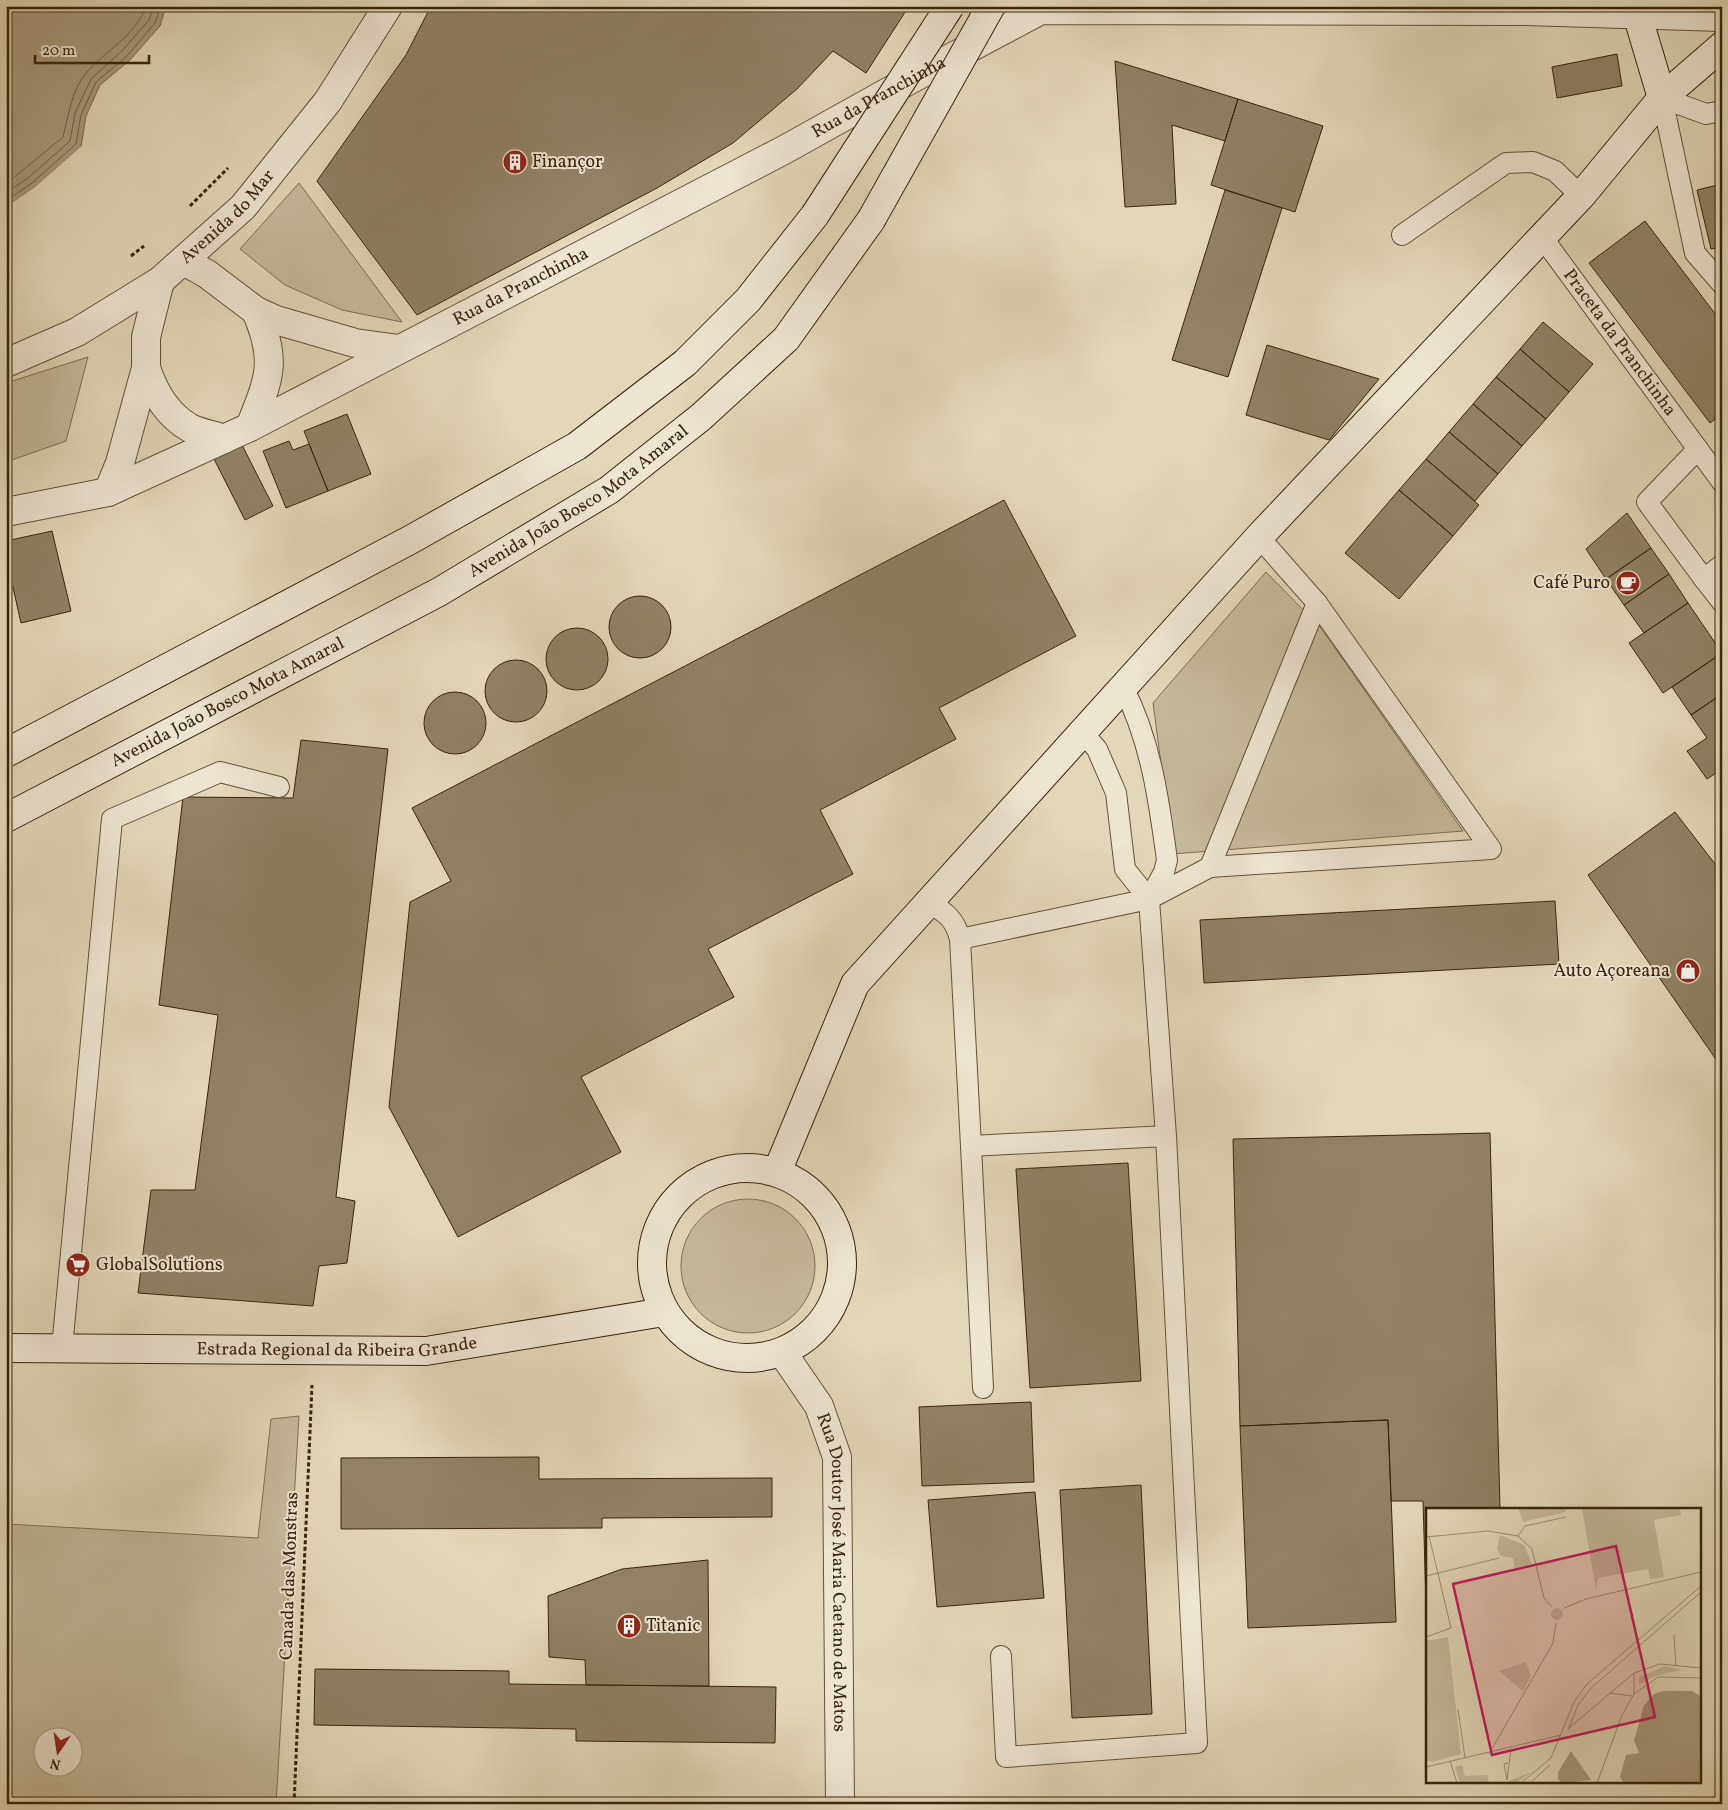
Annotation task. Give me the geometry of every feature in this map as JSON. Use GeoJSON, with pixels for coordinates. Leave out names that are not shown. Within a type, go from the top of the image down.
{"type":"FeatureCollection","features":[{"type":"Feature","properties":{"kind":"main road","name":"Avenida do Mar"},"geometry":{"type":"LineString","coordinates":[[6,363],[77,332],[160,281],[243,207],[328,101],[388,6]]}},
{"type":"Feature","properties":{"kind":"main road"},"geometry":{"type":"LineString","coordinates":[[6,753],[410,540],[577,446],[685,363],[748,300],[815,215],[950,6]]}},
{"type":"Feature","properties":{"kind":"main road","name":"Avenida João Bosco Mota Amaral"},"geometry":{"type":"LineString","coordinates":[[6,818],[439,592],[609,490],[701,417],[786,339],[871,220],[991,6]]}},
{"type":"Feature","properties":{"kind":"main road","name":"Rua da Pranchinha"},"geometry":{"type":"LineString","coordinates":[[6,512],[108,492],[250,427],[784,150],[1041,10],[1526,9],[1722,16]]}},
{"type":"Feature","properties":{"kind":"main road"},"geometry":{"type":"LineString","coordinates":[[1637,14],[1662,98]]}},
{"type":"Feature","properties":{"kind":"main road"},"geometry":{"type":"LineString","coordinates":[[777,1172],[855,984],[1259,537],[1581,196],[1662,98],[1722,46]]}},
{"type":"Feature","properties":{"kind":"main road"},"geometry":{"type":"LineString","coordinates":[[184,261],[207,274],[256,312],[276,320],[355,343],[399,349]]}},
{"type":"Feature","properties":{"kind":"main road"},"geometry":{"type":"LineString","coordinates":[[108,492],[120,464],[146,368],[146,337],[160,281]]}},
{"type":"Feature","properties":{"kind":"main road"},"geometry":{"type":"LineString","coordinates":[[250,427],[266,387],[270,356],[264,330],[256,312]]}},
{"type":"Feature","properties":{"kind":"main road"},"geometry":{"type":"LineString","coordinates":[[146,368],[154,390],[169,410],[190,428],[224,439]]}},
{"type":"Feature","properties":{"kind":"main road"},"geometry":{"type":"LineString","coordinates":[[744,1167],[777,1172],[816,1198],[835,1225],[842,1257],[840,1287],[826,1317],[810,1335],[782,1352],[742,1358],[710,1352],[686,1337],[664,1312],[657,1297],[650,1264],[659,1223],[678,1196],[717,1172],[744,1167]]}},
{"type":"Feature","properties":{"kind":"main road","name":"Estrada Regional da Ribeira Grande"},"geometry":{"type":"LineString","coordinates":[[6,1348],[426,1351],[664,1312]]}},
{"type":"Feature","properties":{"kind":"main road","name":"Rua Doutor José Maria Caetano de Matos"},"geometry":{"type":"LineString","coordinates":[[782,1352],[819,1406],[837,1458],[840,1804]]}},
{"type":"Feature","properties":{"kind":"lane"},"geometry":{"type":"LineString","coordinates":[[1662,98],[1706,114],[1722,111]]}},
{"type":"Feature","properties":{"kind":"lane"},"geometry":{"type":"LineString","coordinates":[[1662,98],[1696,253],[1722,284]]}},
{"type":"Feature","properties":{"kind":"lane"},"geometry":{"type":"LineString","coordinates":[[1402,236],[1506,163],[1533,162],[1555,171],[1581,196]]}},
{"type":"Feature","properties":{"kind":"lane","name":"Praceta da Pranchinha"},"geometry":{"type":"LineString","coordinates":[[1542,237],[1722,482]]}},
{"type":"Feature","properties":{"kind":"lane"},"geometry":{"type":"LineString","coordinates":[[1698,449],[1647,502],[1722,602]]}},
{"type":"Feature","properties":{"kind":"lane"},"geometry":{"type":"LineString","coordinates":[[960,939],[1149,898],[1210,867],[1490,848],[1317,603],[1259,537]]}},
{"type":"Feature","properties":{"kind":"lane"},"geometry":{"type":"LineString","coordinates":[[1704,579],[1722,565]]}},
{"type":"Feature","properties":{"kind":"lane"},"geometry":{"type":"LineString","coordinates":[[1210,867],[1317,603]]}},
{"type":"Feature","properties":{"kind":"lane"},"geometry":{"type":"LineString","coordinates":[[1000,1656],[1006,1757],[1197,1743],[1166,1136],[1149,898],[1164,872],[1167,860],[1152,764],[1133,707],[1123,687]]}},
{"type":"Feature","properties":{"kind":"lane"},"geometry":{"type":"LineString","coordinates":[[1082,732],[1098,749],[1116,792],[1125,868],[1149,898]]}},
{"type":"Feature","properties":{"kind":"lane"},"geometry":{"type":"LineString","coordinates":[[62,1348],[112,819],[220,772],[279,787]]}},
{"type":"Feature","properties":{"kind":"lane"},"geometry":{"type":"LineString","coordinates":[[929,902],[948,914],[956,924],[960,939],[983,1388]]}},
{"type":"Feature","properties":{"kind":"lane"},"geometry":{"type":"LineString","coordinates":[[971,1146],[1166,1136]]}},
{"type":"Feature","properties":{"kind":"path"},"geometry":{"type":"LineString","coordinates":[[184,211],[233,163]]}},
{"type":"Feature","properties":{"kind":"path"},"geometry":{"type":"LineString","coordinates":[[124,262],[148,244]]}},
{"type":"Feature","properties":{"kind":"path","name":"Canada das Monstras"},"geometry":{"type":"LineString","coordinates":[[294,1804],[314,1350]]}},
{"type":"Feature","properties":{"kind":"shaded area"},"geometry":{"type":"Polygon","coordinates":[[[299,183],[402,322],[342,310],[285,285],[240,249],[299,183]]]}},
{"type":"Feature","properties":{"kind":"shaded area"},"geometry":{"type":"Polygon","coordinates":[[[88,357],[66,441],[6,462],[6,383],[88,357]]]}},
{"type":"Feature","properties":{"kind":"shaded area"},"geometry":{"type":"Polygon","coordinates":[[[1266,572],[1321,628],[1463,831],[1173,854],[1153,703],[1266,572]]]}},
{"type":"Feature","properties":{"kind":"shaded area"},"geometry":{"type":"Polygon","coordinates":[[[748,1199],[774,1204],[785,1210],[795,1219],[804,1229],[810,1240],[815,1266],[810,1292],[804,1303],[795,1313],[785,1322],[774,1328],[748,1333],[722,1328],[711,1322],[701,1313],[692,1303],[686,1292],[681,1266],[686,1240],[692,1229],[701,1219],[711,1210],[722,1204],[748,1199]]]}},
{"type":"Feature","properties":{"kind":"shaded area"},"geometry":{"type":"Polygon","coordinates":[[[299,1416],[276,1804],[6,1804],[6,1524],[258,1538],[271,1419],[299,1416]]]}},
{"type":"Feature","properties":{"kind":"water"},"geometry":{"type":"Polygon","coordinates":[[[6,6],[166,6],[160,26],[130,60],[100,85],[86,116],[81,147],[35,187],[6,207],[6,6]]]}},
{"type":"Feature","properties":{"kind":"pier"},"geometry":{"type":"Polygon","coordinates":[[[84,144],[83,149],[36,189],[6,210],[6,207],[35,187],[84,144]]]}},
{"type":"Feature","properties":{"kind":"building","name":"Finançor"},"geometry":{"type":"Polygon","coordinates":[[[431,6],[909,6],[866,73],[833,51],[797,89],[733,143],[657,188],[417,315],[317,181],[406,55],[431,6]]]}},
{"type":"Feature","properties":{"kind":"building"},"geometry":{"type":"Polygon","coordinates":[[[1617,54],[1622,86],[1557,98],[1552,67],[1617,54]]]}},
{"type":"Feature","properties":{"kind":"building"},"geometry":{"type":"Polygon","coordinates":[[[1115,61],[1238,99],[1225,141],[1172,125],[1176,204],[1125,207],[1115,61]]]}},
{"type":"Feature","properties":{"kind":"building"},"geometry":{"type":"Polygon","coordinates":[[[1722,91],[1722,114],[1716,93],[1722,91]]]}},
{"type":"Feature","properties":{"kind":"building"},"geometry":{"type":"Polygon","coordinates":[[[1238,99],[1323,126],[1295,212],[1211,185],[1238,99]]]}},
{"type":"Feature","properties":{"kind":"building"},"geometry":{"type":"Polygon","coordinates":[[[1722,184],[1722,247],[1711,249],[1697,190],[1722,184]]]}},
{"type":"Feature","properties":{"kind":"building"},"geometry":{"type":"Polygon","coordinates":[[[1225,190],[1282,208],[1228,377],[1172,360],[1225,190]]]}},
{"type":"Feature","properties":{"kind":"building"},"geometry":{"type":"Polygon","coordinates":[[[1645,221],[1722,323],[1722,414],[1710,423],[1589,263],[1645,221]]]}},
{"type":"Feature","properties":{"kind":"building"},"geometry":{"type":"Polygon","coordinates":[[[1543,322],[1593,364],[1569,392],[1520,349],[1543,322]]]}},
{"type":"Feature","properties":{"kind":"building"},"geometry":{"type":"Polygon","coordinates":[[[1267,345],[1379,379],[1329,440],[1246,415],[1267,345]]]}},
{"type":"Feature","properties":{"kind":"building"},"geometry":{"type":"Polygon","coordinates":[[[1520,349],[1569,392],[1546,419],[1496,377],[1520,349]]]}},
{"type":"Feature","properties":{"kind":"building"},"geometry":{"type":"Polygon","coordinates":[[[1496,377],[1546,419],[1522,446],[1473,404],[1496,377]]]}},
{"type":"Feature","properties":{"kind":"building"},"geometry":{"type":"Polygon","coordinates":[[[1473,404],[1522,446],[1498,474],[1449,432],[1473,404]]]}},
{"type":"Feature","properties":{"kind":"building"},"geometry":{"type":"Polygon","coordinates":[[[347,414],[371,474],[328,491],[304,431],[347,414]]]}},
{"type":"Feature","properties":{"kind":"building"},"geometry":{"type":"Polygon","coordinates":[[[1449,432],[1498,474],[1475,501],[1426,459],[1449,432]]]}},
{"type":"Feature","properties":{"kind":"building"},"geometry":{"type":"Polygon","coordinates":[[[289,441],[293,450],[309,444],[328,491],[286,508],[263,451],[289,441]]]}},
{"type":"Feature","properties":{"kind":"building"},"geometry":{"type":"Polygon","coordinates":[[[241,443],[273,506],[245,520],[213,457],[241,443]]]}},
{"type":"Feature","properties":{"kind":"building"},"geometry":{"type":"Polygon","coordinates":[[[1426,459],[1479,505],[1453,536],[1399,490],[1426,459]]]}},
{"type":"Feature","properties":{"kind":"building"},"geometry":{"type":"Polygon","coordinates":[[[1399,490],[1453,536],[1399,599],[1345,553],[1399,490]]]}},
{"type":"Feature","properties":{"kind":"building"},"geometry":{"type":"Polygon","coordinates":[[[1004,500],[1076,636],[939,708],[956,739],[820,810],[853,874],[708,949],[734,997],[581,1077],[621,1152],[458,1237],[389,1107],[410,902],[451,881],[412,808],[1004,500]]]}},
{"type":"Feature","properties":{"kind":"building"},"geometry":{"type":"Polygon","coordinates":[[[1627,513],[1651,548],[1606,579],[1586,549],[1627,513]]]}},
{"type":"Feature","properties":{"kind":"building"},"geometry":{"type":"Polygon","coordinates":[[[52,531],[71,611],[21,623],[6,556],[6,541],[52,531]]]}},
{"type":"Feature","properties":{"kind":"building"},"geometry":{"type":"Polygon","coordinates":[[[1651,548],[1669,574],[1624,605],[1606,579],[1651,548]]]}},
{"type":"Feature","properties":{"kind":"building"},"geometry":{"type":"Polygon","coordinates":[[[1669,574],[1688,603],[1644,633],[1624,605],[1669,574]]]}},
{"type":"Feature","properties":{"kind":"building"},"geometry":{"type":"Polygon","coordinates":[[[634,596],[646,596],[662,605],[669,615],[671,627],[669,639],[662,649],[646,658],[634,658],[623,653],[614,644],[609,633],[609,621],[614,610],[623,601],[634,596]]]}},
{"type":"Feature","properties":{"kind":"building"},"geometry":{"type":"Polygon","coordinates":[[[1688,603],[1722,653],[1663,693],[1629,643],[1688,603]]]}},
{"type":"Feature","properties":{"kind":"building"},"geometry":{"type":"Polygon","coordinates":[[[571,628],[583,628],[599,637],[606,647],[608,659],[606,671],[599,681],[583,690],[571,690],[560,685],[551,676],[546,665],[546,653],[551,642],[560,633],[571,628]]]}},
{"type":"Feature","properties":{"kind":"building"},"geometry":{"type":"Polygon","coordinates":[[[1722,653],[1722,694],[1691,715],[1672,687],[1722,653]]]}},
{"type":"Feature","properties":{"kind":"building"},"geometry":{"type":"Polygon","coordinates":[[[510,660],[522,660],[538,669],[545,679],[547,691],[545,703],[538,713],[522,722],[510,722],[499,717],[490,708],[485,697],[485,685],[490,674],[499,665],[510,660]]]}},
{"type":"Feature","properties":{"kind":"building"},"geometry":{"type":"Polygon","coordinates":[[[449,692],[461,692],[477,701],[484,711],[486,723],[484,735],[477,745],[461,754],[449,754],[438,749],[429,740],[424,729],[424,717],[429,706],[438,697],[449,692]]]}},
{"type":"Feature","properties":{"kind":"building"},"geometry":{"type":"Polygon","coordinates":[[[1722,694],[1722,769],[1707,779],[1687,751],[1707,738],[1691,715],[1722,694]]]}},
{"type":"Feature","properties":{"kind":"building"},"geometry":{"type":"Polygon","coordinates":[[[301,740],[388,749],[336,1197],[355,1201],[347,1263],[319,1266],[313,1306],[138,1293],[151,1190],[195,1190],[218,1015],[159,1005],[183,797],[293,798],[301,740]]]}},
{"type":"Feature","properties":{"kind":"building","name":"Auto Açoreana"},"geometry":{"type":"Polygon","coordinates":[[[1675,812],[1722,873],[1722,1068],[1588,875],[1675,812]]]}},
{"type":"Feature","properties":{"kind":"building"},"geometry":{"type":"Polygon","coordinates":[[[1555,901],[1559,964],[1204,983],[1200,920],[1555,901]]]}},
{"type":"Feature","properties":{"kind":"building"},"geometry":{"type":"Polygon","coordinates":[[[1490,1133],[1500,1508],[1426,1508],[1426,1602],[1423,1501],[1391,1501],[1388,1420],[1240,1426],[1233,1139],[1490,1133]]]}},
{"type":"Feature","properties":{"kind":"building"},"geometry":{"type":"Polygon","coordinates":[[[1128,1163],[1141,1381],[1030,1388],[1016,1169],[1128,1163]]]}},
{"type":"Feature","properties":{"kind":"building"},"geometry":{"type":"Polygon","coordinates":[[[1031,1402],[1034,1482],[922,1486],[919,1407],[1031,1402]]]}},
{"type":"Feature","properties":{"kind":"building"},"geometry":{"type":"Polygon","coordinates":[[[1388,1420],[1396,1622],[1248,1628],[1240,1426],[1388,1420]]]}},
{"type":"Feature","properties":{"kind":"building"},"geometry":{"type":"Polygon","coordinates":[[[539,1457],[539,1479],[772,1478],[772,1517],[602,1518],[602,1528],[341,1529],[341,1458],[539,1457]]]}},
{"type":"Feature","properties":{"kind":"building"},"geometry":{"type":"Polygon","coordinates":[[[1141,1485],[1152,1714],[1072,1718],[1060,1490],[1141,1485]]]}},
{"type":"Feature","properties":{"kind":"building"},"geometry":{"type":"Polygon","coordinates":[[[1035,1492],[1044,1598],[937,1607],[928,1500],[1035,1492]]]}},
{"type":"Feature","properties":{"kind":"building","name":"Titanic"},"geometry":{"type":"Polygon","coordinates":[[[708,1560],[709,1686],[586,1685],[585,1660],[549,1657],[548,1596],[622,1569],[708,1560]]]}},
{"type":"Feature","properties":{"kind":"building"},"geometry":{"type":"Polygon","coordinates":[[[315,1669],[509,1671],[509,1684],[776,1687],[775,1743],[576,1741],[576,1729],[314,1725],[315,1669]]]}},
{"type":"Feature","properties":{"kind":"place","name":"Finançor"},"geometry":{"type":"Point","coordinates":[515,162]}},
{"type":"Feature","properties":{"kind":"place","name":"Café Puro"},"geometry":{"type":"Point","coordinates":[1628,583]}},
{"type":"Feature","properties":{"kind":"place","name":"Auto Açoreana"},"geometry":{"type":"Point","coordinates":[1688,971]}},
{"type":"Feature","properties":{"kind":"place","name":"GlobalSolutions"},"geometry":{"type":"Point","coordinates":[78,1265]}},
{"type":"Feature","properties":{"kind":"place","name":"Titanic"},"geometry":{"type":"Point","coordinates":[629,1626]}}]}
